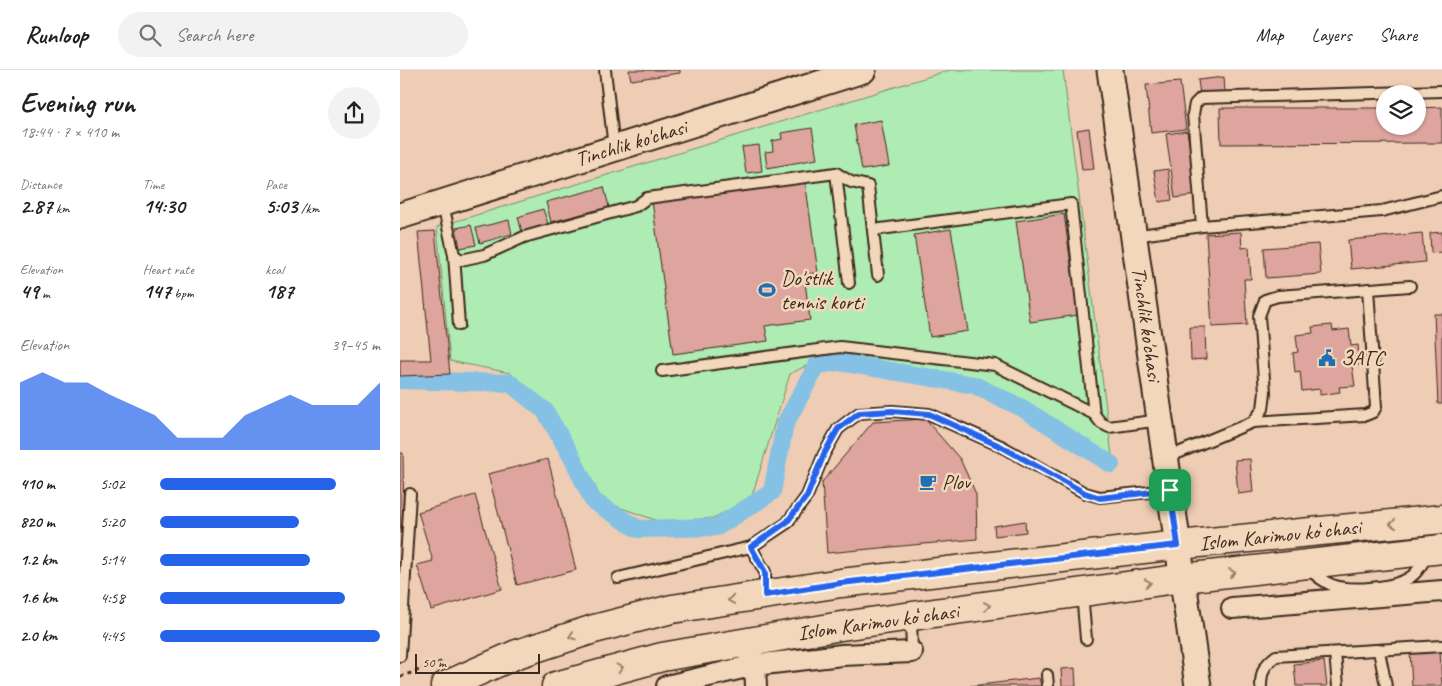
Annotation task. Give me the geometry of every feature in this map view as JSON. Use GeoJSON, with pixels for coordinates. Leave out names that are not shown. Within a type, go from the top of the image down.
{"type":"FeatureCollection","features":[{"type":"Feature","properties":{"kind":"main road","name":"Islom Karimov koʻchasi"},"geometry":{"type":"LineString","coordinates":[[445,686],[517,654],[594,629],[672,609],[969,563],[1442,519]]}},
{"type":"Feature","properties":{"kind":"main road","name":"Islom Karimov koʻchasi"},"geometry":{"type":"LineString","coordinates":[[556,686],[662,658],[749,654],[911,617],[1183,578],[1436,550]]}},
{"type":"Feature","properties":{"kind":"street","name":"Tinchlik ko'chasi"},"geometry":{"type":"LineString","coordinates":[[400,216],[863,70]]}},
{"type":"Feature","properties":{"kind":"street","name":"Tinchlik ko'chasi"},"geometry":{"type":"LineString","coordinates":[[1110,70],[1198,686]]}},
{"type":"Feature","properties":{"kind":"street"},"geometry":{"type":"LineString","coordinates":[[1232,608],[1442,591]]}},
{"type":"Feature","properties":{"kind":"street"},"geometry":{"type":"LineString","coordinates":[[667,686],[749,654],[842,655],[912,652]]}},
{"type":"Feature","properties":{"kind":"street"},"geometry":{"type":"LineString","coordinates":[[749,654],[756,686]]}},
{"type":"Feature","properties":{"kind":"lane"},"geometry":{"type":"LineString","coordinates":[[605,70],[614,148]]}},
{"type":"Feature","properties":{"kind":"lane"},"geometry":{"type":"LineString","coordinates":[[1202,226],[1193,114],[1195,104],[1201,98],[1442,91]]}},
{"type":"Feature","properties":{"kind":"lane"},"geometry":{"type":"LineString","coordinates":[[454,255],[462,260],[484,256],[524,236],[636,206],[647,198],[836,172],[851,182],[868,186],[878,275]]}},
{"type":"Feature","properties":{"kind":"lane"},"geometry":{"type":"LineString","coordinates":[[836,172],[849,283]]}},
{"type":"Feature","properties":{"kind":"lane"},"geometry":{"type":"LineString","coordinates":[[1134,236],[1202,226],[1382,211],[1442,196]]}},
{"type":"Feature","properties":{"kind":"lane"},"geometry":{"type":"LineString","coordinates":[[442,203],[454,255],[459,325]]}},
{"type":"Feature","properties":{"kind":"lane"},"geometry":{"type":"LineString","coordinates":[[873,230],[1071,204],[1094,414]]}},
{"type":"Feature","properties":{"kind":"lane"},"geometry":{"type":"LineString","coordinates":[[1252,422],[1263,409],[1265,392],[1259,316],[1265,300],[1278,296],[1410,286]]}},
{"type":"Feature","properties":{"kind":"lane"},"geometry":{"type":"LineString","coordinates":[[1166,458],[1252,422],[1366,415],[1373,412],[1376,407],[1368,289]]}},
{"type":"Feature","properties":{"kind":"lane"},"geometry":{"type":"LineString","coordinates":[[662,371],[840,347],[995,365],[1094,414],[1101,423],[1109,427],[1160,420]]}},
{"type":"Feature","properties":{"kind":"lane"},"geometry":{"type":"LineString","coordinates":[[618,578],[751,547],[787,522],[807,496],[824,454],[838,429],[859,413],[892,411],[929,414],[1002,447],[1085,493],[1100,498],[1170,490]]}},
{"type":"Feature","properties":{"kind":"lane"},"geometry":{"type":"LineString","coordinates":[[400,656],[406,590],[410,494]]}},
{"type":"Feature","properties":{"kind":"lane"},"geometry":{"type":"LineString","coordinates":[[751,547],[765,572],[765,595]]}},
{"type":"Feature","properties":{"kind":"lane"},"geometry":{"type":"LineString","coordinates":[[1082,592],[1086,639]]}},
{"type":"Feature","properties":{"kind":"lane"},"geometry":{"type":"LineString","coordinates":[[911,617],[912,652]]}},
{"type":"Feature","properties":{"kind":"lane"},"geometry":{"type":"LineString","coordinates":[[1261,686],[1261,673],[1267,662],[1276,656],[1442,646]]}},
{"type":"Feature","properties":{"kind":"lane"},"geometry":{"type":"LineString","coordinates":[[1379,651],[1386,686]]}},
{"type":"Feature","properties":{"kind":"lane"},"geometry":{"type":"LineString","coordinates":[[1334,653],[1338,686]]}},
{"type":"Feature","properties":{"kind":"lane"},"geometry":{"type":"LineString","coordinates":[[1048,675],[1048,686]]}},
{"type":"Feature","properties":{"kind":"green space","name":"Do'stlik tennis korti"},"geometry":{"type":"Polygon","coordinates":[[[950,70],[1063,70],[1112,456],[976,378],[829,354],[790,374],[751,499],[713,518],[661,522],[599,500],[586,472],[543,399],[510,373],[450,361],[437,227],[950,70]]]}},
{"type":"Feature","properties":{"kind":"building"},"geometry":{"type":"Polygon","coordinates":[[[629,70],[680,70],[680,73],[631,80],[629,70]]]}},
{"type":"Feature","properties":{"kind":"building"},"geometry":{"type":"Polygon","coordinates":[[[1224,77],[1225,93],[1200,95],[1198,80],[1224,77]]]}},
{"type":"Feature","properties":{"kind":"building"},"geometry":{"type":"Polygon","coordinates":[[[1180,82],[1186,129],[1151,133],[1146,85],[1180,82]]]}},
{"type":"Feature","properties":{"kind":"building"},"geometry":{"type":"Polygon","coordinates":[[[1442,107],[1442,143],[1221,144],[1220,108],[1376,108],[1376,135],[1426,135],[1426,108],[1442,107]]]}},
{"type":"Feature","properties":{"kind":"building"},"geometry":{"type":"Polygon","coordinates":[[[881,120],[889,166],[862,170],[854,125],[881,120]]]}},
{"type":"Feature","properties":{"kind":"building"},"geometry":{"type":"Polygon","coordinates":[[[812,128],[817,159],[767,168],[765,152],[773,151],[772,141],[782,139],[781,133],[812,128]]]}},
{"type":"Feature","properties":{"kind":"building"},"geometry":{"type":"Polygon","coordinates":[[[1089,128],[1094,169],[1082,170],[1077,130],[1089,128]]]}},
{"type":"Feature","properties":{"kind":"building"},"geometry":{"type":"Polygon","coordinates":[[[1187,131],[1197,195],[1175,198],[1166,134],[1187,131]]]}},
{"type":"Feature","properties":{"kind":"building"},"geometry":{"type":"Polygon","coordinates":[[[759,145],[762,171],[746,173],[742,147],[759,145]]]}},
{"type":"Feature","properties":{"kind":"building"},"geometry":{"type":"Polygon","coordinates":[[[1168,169],[1172,200],[1159,202],[1154,171],[1168,169]]]}},
{"type":"Feature","properties":{"kind":"building"},"geometry":{"type":"Polygon","coordinates":[[[805,180],[818,273],[804,274],[810,320],[765,326],[768,341],[673,354],[652,201],[805,180]]]}},
{"type":"Feature","properties":{"kind":"building"},"geometry":{"type":"Polygon","coordinates":[[[604,187],[609,207],[551,222],[546,202],[604,187]]]}},
{"type":"Feature","properties":{"kind":"building"},"geometry":{"type":"Polygon","coordinates":[[[543,209],[548,224],[522,232],[518,217],[543,209]]]}},
{"type":"Feature","properties":{"kind":"building"},"geometry":{"type":"Polygon","coordinates":[[[1064,214],[1078,315],[1030,322],[1016,221],[1064,214]]]}},
{"type":"Feature","properties":{"kind":"building"},"geometry":{"type":"Polygon","coordinates":[[[509,220],[512,234],[480,243],[476,228],[509,220]]]}},
{"type":"Feature","properties":{"kind":"building"},"geometry":{"type":"Polygon","coordinates":[[[471,225],[476,245],[460,248],[456,228],[471,225]]]}},
{"type":"Feature","properties":{"kind":"building"},"geometry":{"type":"Polygon","coordinates":[[[951,229],[968,331],[930,337],[914,235],[951,229]]]}},
{"type":"Feature","properties":{"kind":"building"},"geometry":{"type":"Polygon","coordinates":[[[435,231],[450,374],[400,376],[400,360],[431,360],[418,232],[435,231]]]}},
{"type":"Feature","properties":{"kind":"building"},"geometry":{"type":"Polygon","coordinates":[[[1241,232],[1242,248],[1249,247],[1251,279],[1244,279],[1247,325],[1212,327],[1206,234],[1241,232]]]}},
{"type":"Feature","properties":{"kind":"building"},"geometry":{"type":"Polygon","coordinates":[[[1442,232],[1442,252],[1431,253],[1430,233],[1442,232]]]}},
{"type":"Feature","properties":{"kind":"building"},"geometry":{"type":"Polygon","coordinates":[[[1422,233],[1425,262],[1351,269],[1348,240],[1422,233]]]}},
{"type":"Feature","properties":{"kind":"building"},"geometry":{"type":"Polygon","coordinates":[[[1318,244],[1321,274],[1266,278],[1264,248],[1318,244]]]}},
{"type":"Feature","properties":{"kind":"building"},"geometry":{"type":"Polygon","coordinates":[[[1434,314],[1442,314],[1442,404],[1438,404],[1434,314]]]}},
{"type":"Feature","properties":{"kind":"building"},"geometry":{"type":"Polygon","coordinates":[[[1332,325],[1333,331],[1349,329],[1351,346],[1358,345],[1360,365],[1352,365],[1355,386],[1339,387],[1340,392],[1320,395],[1320,389],[1302,391],[1300,371],[1295,372],[1293,353],[1298,352],[1296,335],[1313,333],[1312,327],[1332,325]]]}},
{"type":"Feature","properties":{"kind":"building"},"geometry":{"type":"Polygon","coordinates":[[[1190,327],[1205,327],[1206,359],[1191,360],[1190,327]]]}},
{"type":"Feature","properties":{"kind":"building"},"geometry":{"type":"Polygon","coordinates":[[[925,419],[960,459],[976,494],[977,539],[827,553],[822,482],[873,422],[925,419]]]}},
{"type":"Feature","properties":{"kind":"building"},"geometry":{"type":"Polygon","coordinates":[[[400,453],[403,453],[404,529],[400,529],[400,453]]]}},
{"type":"Feature","properties":{"kind":"building"},"geometry":{"type":"Polygon","coordinates":[[[548,459],[576,570],[517,585],[488,474],[548,459]]]}},
{"type":"Feature","properties":{"kind":"building"},"geometry":{"type":"Polygon","coordinates":[[[1250,459],[1253,492],[1238,494],[1235,460],[1250,459]]]}},
{"type":"Feature","properties":{"kind":"building"},"geometry":{"type":"Polygon","coordinates":[[[475,495],[502,589],[431,610],[417,565],[433,561],[418,512],[475,495]]]}},
{"type":"Feature","properties":{"kind":"building"},"geometry":{"type":"Polygon","coordinates":[[[1025,521],[1026,532],[995,536],[994,526],[1025,521]]]}},
{"type":"Feature","properties":{"kind":"building"},"geometry":{"type":"Polygon","coordinates":[[[1440,649],[1442,686],[1412,686],[1410,652],[1440,649]]]}},
{"type":"Feature","properties":{"kind":"building"},"geometry":{"type":"Polygon","coordinates":[[[1324,661],[1327,686],[1296,686],[1294,664],[1324,661]]]}},
{"type":"Feature","properties":{"kind":"building"},"geometry":{"type":"Polygon","coordinates":[[[1075,668],[1076,686],[1062,686],[1061,669],[1075,668]]]}},
{"type":"Feature","properties":{"kind":"building"},"geometry":{"type":"Polygon","coordinates":[[[1039,678],[1041,686],[970,686],[1039,678]]]}},
{"type":"Feature","properties":{"kind":"waterway"},"geometry":{"type":"LineString","coordinates":[[400,380],[510,383],[545,411],[573,459],[593,501],[638,529],[717,527],[772,492],[785,424],[817,365],[838,362],[974,385],[1022,408],[1111,464]]}},
{"type":"Feature","properties":{"kind":"place","name":"Do'stlik tennis korti"},"geometry":{"type":"Point","coordinates":[767,290]}},
{"type":"Feature","properties":{"kind":"place","name":"ЗАГС"},"geometry":{"type":"Point","coordinates":[1327,358]}},
{"type":"Feature","properties":{"kind":"place","name":"Plov"},"geometry":{"type":"Point","coordinates":[928,482]}},
{"type":"Feature","properties":{"kind":"route"},"geometry":{"type":"LineString","coordinates":[[892,411],[929,414],[1002,447],[1085,493],[1100,498],[1170,490],[1178,545],[841,583],[765,595],[765,572],[751,547],[787,522],[807,496],[824,454],[838,429],[859,413],[892,411]]}}]}
